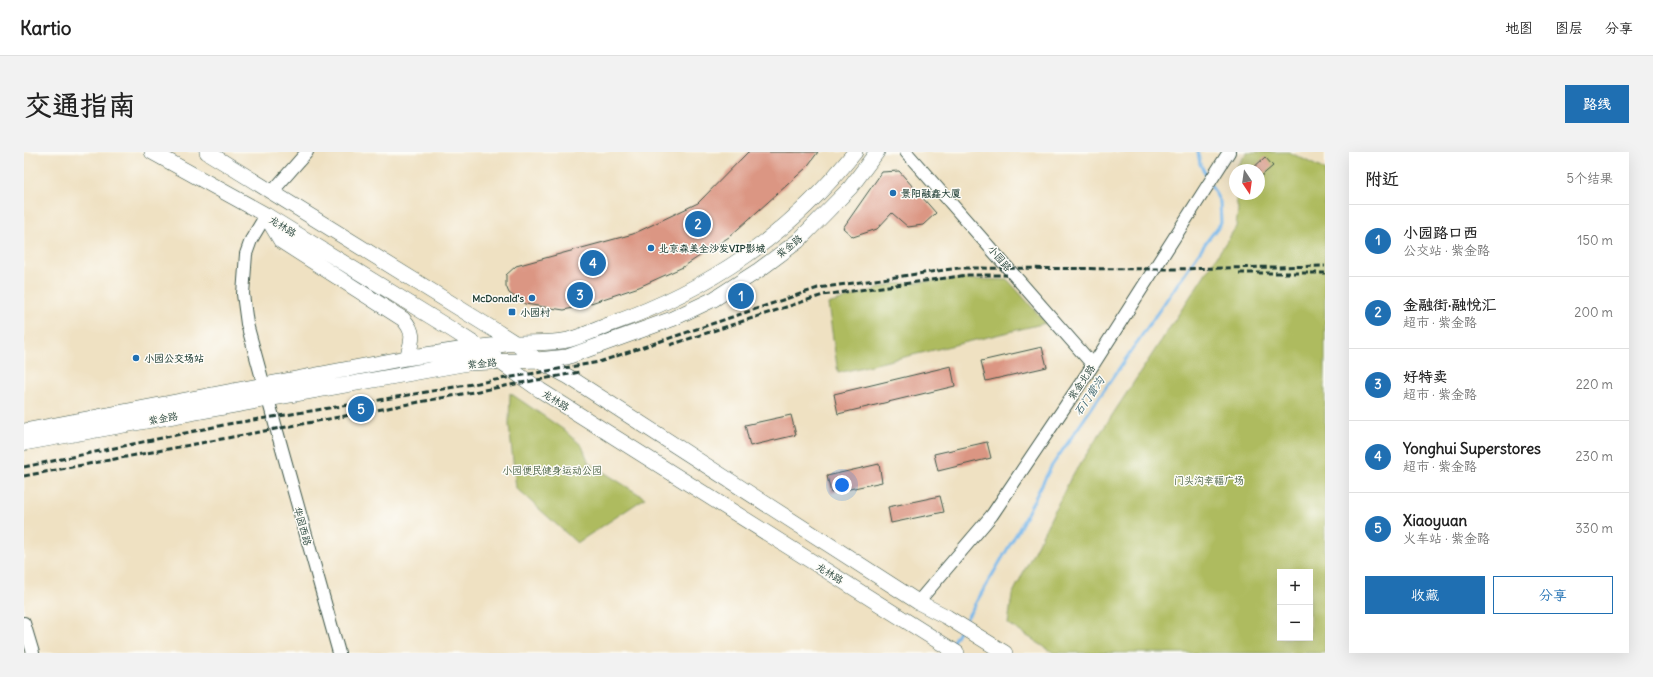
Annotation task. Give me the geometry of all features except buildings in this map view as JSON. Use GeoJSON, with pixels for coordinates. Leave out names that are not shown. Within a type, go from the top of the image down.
{"type":"FeatureCollection","features":[{"type":"Feature","properties":{"kind":"main road","name":"龙林路"},"geometry":{"type":"LineString","coordinates":[[152,152],[266,215],[479,347],[540,390],[957,653]]}},
{"type":"Feature","properties":{"kind":"main road"},"geometry":{"type":"LineString","coordinates":[[207,152],[516,343],[537,360],[569,378],[918,602],[947,617],[1005,653]]}},
{"type":"Feature","properties":{"kind":"main road","name":"紫金路"},"geometry":{"type":"LineString","coordinates":[[24,444],[266,393],[407,358],[479,347],[567,340],[676,298],[737,262],[782,230],[811,201],[855,152]]}},
{"type":"Feature","properties":{"kind":"main road","name":"紫金路"},"geometry":{"type":"LineString","coordinates":[[24,431],[468,363],[537,360],[575,354],[635,334],[672,319],[714,299],[735,286],[798,241],[850,188],[877,152]]}},
{"type":"Feature","properties":{"kind":"main road"},"geometry":{"type":"LineString","coordinates":[[266,215],[281,241],[403,319],[409,325],[412,332],[412,341],[407,358]]}},
{"type":"Feature","properties":{"kind":"street"},"geometry":{"type":"LineString","coordinates":[[272,192],[307,152]]}},
{"type":"Feature","properties":{"kind":"street","name":"小园路"},"geometry":{"type":"LineString","coordinates":[[906,152],[1094,365]]}},
{"type":"Feature","properties":{"kind":"street","name":"紫金北路"},"geometry":{"type":"LineString","coordinates":[[918,602],[992,515],[1094,365],[1229,152]]}},
{"type":"Feature","properties":{"kind":"street","name":"华园西路"},"geometry":{"type":"LineString","coordinates":[[266,215],[251,240],[246,254],[243,294],[246,324],[339,653]]}},
{"type":"Feature","properties":{"kind":"street"},"geometry":{"type":"LineString","coordinates":[[24,623],[33,653]]}},
{"type":"Feature","properties":{"kind":"green space","name":"门头沟幸福广场"},"geometry":{"type":"Polygon","coordinates":[[[1247,152],[1289,152],[1325,170],[1325,653],[1054,653],[1008,624],[1012,595],[1072,476],[1236,227],[1238,209],[1236,200],[1265,200],[1265,164],[1238,164],[1247,152]]]}},
{"type":"Feature","properties":{"kind":"green space"},"geometry":{"type":"Polygon","coordinates":[[[962,279],[1008,280],[1046,323],[838,373],[828,304],[893,284],[962,279]]]}},
{"type":"Feature","properties":{"kind":"green space","name":"小园便民健身运动公园"},"geometry":{"type":"Polygon","coordinates":[[[510,393],[567,432],[582,446],[589,463],[645,498],[577,543],[516,488],[509,425],[510,393]]]}},
{"type":"Feature","properties":{"kind":"waterway","name":"石门营沟"},"geometry":{"type":"LineString","coordinates":[[1198,152],[1200,164],[1208,178]]}},
{"type":"Feature","properties":{"kind":"waterway","name":"石门营沟"},"geometry":{"type":"LineString","coordinates":[[964,623],[1018,531],[1051,467],[1221,223],[1220,202],[1211,185]]}},
{"type":"Feature","properties":{"kind":"waterway","name":"石门营沟"},"geometry":{"type":"LineString","coordinates":[[951,645],[960,629]]}},
{"type":"Feature","properties":{"kind":"railway"},"geometry":{"type":"LineString","coordinates":[[24,467],[228,424],[374,401],[599,362],[818,288],[959,268],[1173,269],[1325,266]]}},
{"type":"Feature","properties":{"kind":"railway"},"geometry":{"type":"LineString","coordinates":[[1239,273],[1325,273]]}},
{"type":"Feature","properties":{"kind":"railway"},"geometry":{"type":"LineString","coordinates":[[670,345],[823,295],[968,275],[1007,275]]}},
{"type":"Feature","properties":{"kind":"railway"},"geometry":{"type":"LineString","coordinates":[[24,476],[580,372]]}},
{"type":"Feature","properties":{"kind":"place","name":"景阳融鑫大厦"},"geometry":{"type":"Point","coordinates":[893,193]}},
{"type":"Feature","properties":{"kind":"place","name":"金融街·融悦汇"},"geometry":{"type":"Point","coordinates":[698,224]}},
{"type":"Feature","properties":{"kind":"place","name":"北京森美全沙发VIP影城"},"geometry":{"type":"Point","coordinates":[651,248]}},
{"type":"Feature","properties":{"kind":"place","name":"Yonghui Superstores"},"geometry":{"type":"Point","coordinates":[593,263]}},
{"type":"Feature","properties":{"kind":"place","name":"好特卖"},"geometry":{"type":"Point","coordinates":[580,295]}},
{"type":"Feature","properties":{"kind":"place","name":"小园路口西"},"geometry":{"type":"Point","coordinates":[741,296]}},
{"type":"Feature","properties":{"kind":"place","name":"McDonald's"},"geometry":{"type":"Point","coordinates":[532,298]}},
{"type":"Feature","properties":{"kind":"place","name":"小园村"},"geometry":{"type":"Point","coordinates":[512,312]}},
{"type":"Feature","properties":{"kind":"place","name":"小园公交场站"},"geometry":{"type":"Point","coordinates":[136,358]}},
{"type":"Feature","properties":{"kind":"place","name":"Xiaoyuan"},"geometry":{"type":"Point","coordinates":[361,409]}}]}
